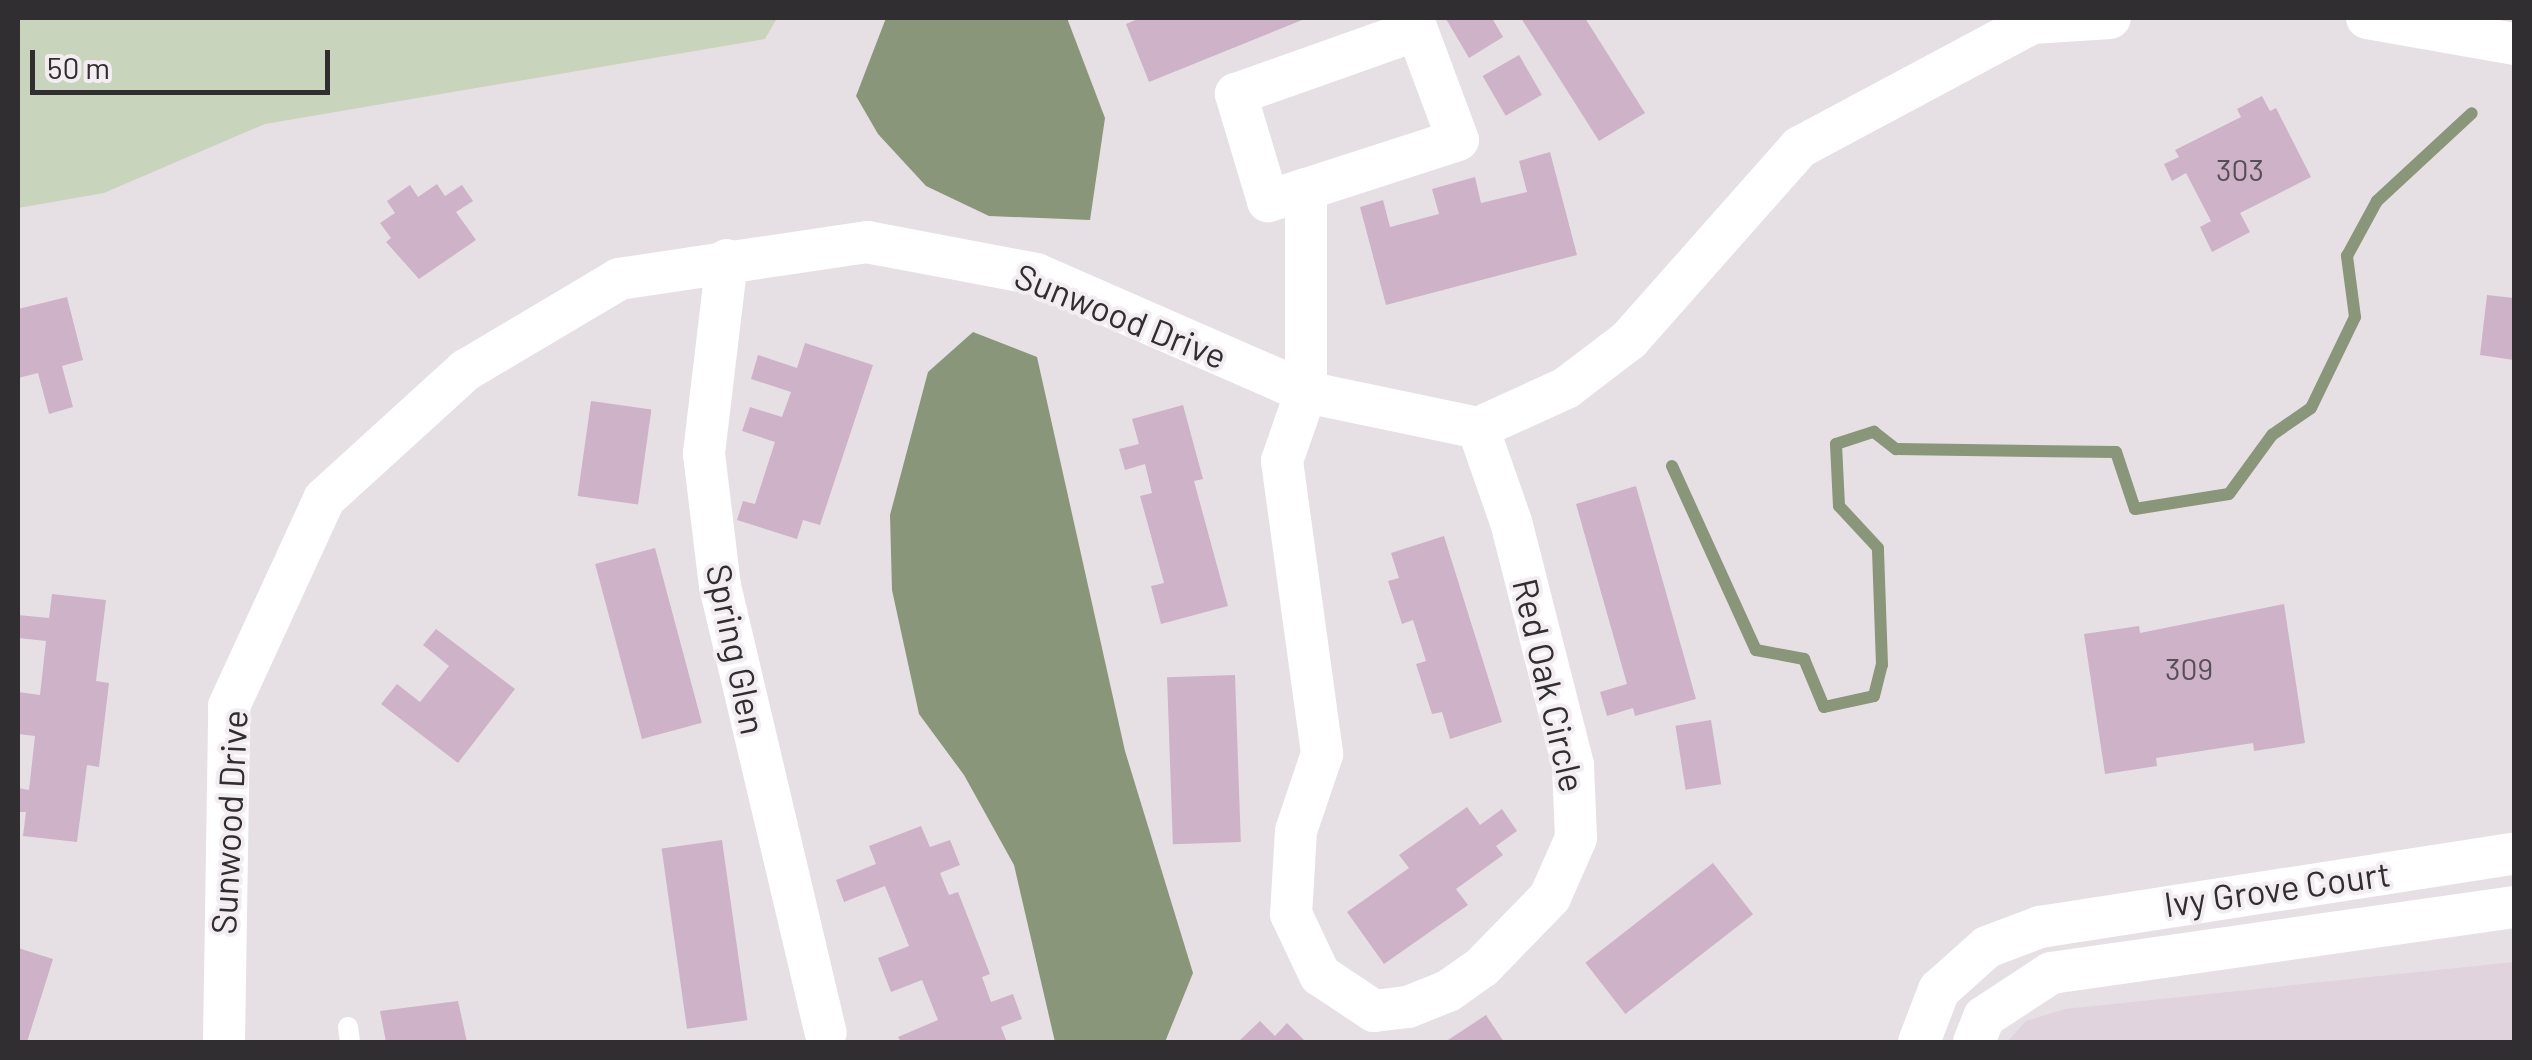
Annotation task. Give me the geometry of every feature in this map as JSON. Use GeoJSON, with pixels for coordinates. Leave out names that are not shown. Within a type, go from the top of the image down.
{"type":"FeatureCollection","features":[{"type":"Feature","properties":{"kind":"street"},"geometry":{"type":"LineString","coordinates":[[1478,428],[1566,388],[1629,340],[1800,147],[2032,23],[2110,18]]}},
{"type":"Feature","properties":{"kind":"street"},"geometry":{"type":"LineString","coordinates":[[2368,18],[2514,44]]}},
{"type":"Feature","properties":{"kind":"street"},"geometry":{"type":"LineString","coordinates":[[1417,30],[1458,140],[1306,189],[1268,200],[1236,94],[1417,30]]}},
{"type":"Feature","properties":{"kind":"street","name":"Red Oak Circle"},"geometry":{"type":"LineString","coordinates":[[1306,189],[1306,392],[1282,461],[1322,754],[1296,831],[1291,914],[1320,975],[1374,1011],[1448,990],[1482,966],[1550,896],[1576,838],[1573,765],[1511,522],[1478,428]]}},
{"type":"Feature","properties":{"kind":"street","name":"Sunwood Drive"},"geometry":{"type":"LineString","coordinates":[[224,1042],[228,706],[324,499],[466,370],[618,278],[866,242],[1036,274],[1306,392],[1478,428]]}},
{"type":"Feature","properties":{"kind":"street","name":"Spring Glen"},"geometry":{"type":"LineString","coordinates":[[727,260],[704,454],[720,586],[826,1032]]}},
{"type":"Feature","properties":{"kind":"street","name":"Ivy Grove Court"},"geometry":{"type":"LineString","coordinates":[[1920,1042],[1939,990],[1987,947],[2040,927],[2514,854]]}},
{"type":"Feature","properties":{"kind":"street","name":"Ivy Grove Court"},"geometry":{"type":"LineString","coordinates":[[1974,1042],[1984,1017],[2051,973],[2514,907]]}},
{"type":"Feature","properties":{"kind":"street"},"geometry":{"type":"LineString","coordinates":[[2040,927],[2051,973]]}},
{"type":"Feature","properties":{"kind":"shaded area"},"geometry":{"type":"Polygon","coordinates":[[[18,18],[777,18],[765,39],[265,124],[104,193],[18,208],[18,18]]]}},
{"type":"Feature","properties":{"kind":"shaded area"},"geometry":{"type":"Polygon","coordinates":[[[886,18],[1067,18],[1105,118],[1090,220],[989,216],[926,186],[878,134],[856,96],[886,18]]]}},
{"type":"Feature","properties":{"kind":"shaded area"},"geometry":{"type":"Polygon","coordinates":[[[973,332],[1037,357],[1125,751],[1193,973],[1165,1042],[1055,1042],[1014,865],[964,775],[919,714],[892,590],[890,515],[928,372],[973,332]]]}},
{"type":"Feature","properties":{"kind":"shaded area"},"geometry":{"type":"Polygon","coordinates":[[[2514,962],[2514,1042],[2007,1042],[2026,1021],[2065,1009],[2514,962]]]}},
{"type":"Feature","properties":{"kind":"building"},"geometry":{"type":"Polygon","coordinates":[[[1140,18],[1307,18],[1149,82],[1126,24],[1140,18]]]}},
{"type":"Feature","properties":{"kind":"building"},"geometry":{"type":"Polygon","coordinates":[[[1492,18],[1503,37],[1469,58],[1446,19],[1492,18]]]}},
{"type":"Feature","properties":{"kind":"building"},"geometry":{"type":"Polygon","coordinates":[[[1521,18],[1585,18],[1645,113],[1599,141],[1521,18]]]}},
{"type":"Feature","properties":{"kind":"building"},"geometry":{"type":"Polygon","coordinates":[[[1519,55],[1542,95],[1506,116],[1483,76],[1519,55]]]}},
{"type":"Feature","properties":{"kind":"building"},"geometry":{"type":"Polygon","coordinates":[[[2262,96],[2270,111],[2276,108],[2311,177],[2240,213],[2250,232],[2212,252],[2200,227],[2211,221],[2186,173],[2172,181],[2164,164],[2179,157],[2175,150],[2241,117],[2237,109],[2262,96]]]}},
{"type":"Feature","properties":{"kind":"building"},"geometry":{"type":"Polygon","coordinates":[[[1550,152],[1577,255],[1386,305],[1360,207],[1383,200],[1390,227],[1439,214],[1432,189],[1475,177],[1481,203],[1527,192],[1519,161],[1550,152]]]}},
{"type":"Feature","properties":{"kind":"building"},"geometry":{"type":"Polygon","coordinates":[[[437,184],[445,196],[462,185],[473,201],[456,212],[476,240],[419,279],[386,242],[391,238],[380,223],[395,213],[387,201],[410,185],[418,197],[437,184]]]}},
{"type":"Feature","properties":{"kind":"building"},"geometry":{"type":"Polygon","coordinates":[[[2487,295],[2514,298],[2514,360],[2480,355],[2487,295]]]}},
{"type":"Feature","properties":{"kind":"building"},"geometry":{"type":"Polygon","coordinates":[[[67,297],[83,360],[62,366],[73,407],[49,414],[38,373],[18,378],[18,309],[67,297]]]}},
{"type":"Feature","properties":{"kind":"building"},"geometry":{"type":"Polygon","coordinates":[[[805,343],[873,365],[820,525],[803,520],[797,539],[737,520],[743,501],[755,504],[775,442],[742,431],[750,407],[782,417],[791,392],[751,379],[758,355],[797,368],[805,343]]]}},
{"type":"Feature","properties":{"kind":"building"},"geometry":{"type":"Polygon","coordinates":[[[591,401],[651,409],[638,505],[578,496],[591,401]]]}},
{"type":"Feature","properties":{"kind":"building"},"geometry":{"type":"Polygon","coordinates":[[[1183,405],[1203,479],[1194,481],[1228,606],[1161,624],[1151,586],[1164,583],[1140,496],[1152,493],[1145,464],[1125,470],[1119,449],[1139,444],[1132,419],[1183,405]]]}},
{"type":"Feature","properties":{"kind":"building"},"geometry":{"type":"Polygon","coordinates":[[[1636,486],[1696,699],[1635,716],[1633,708],[1607,716],[1600,692],[1627,684],[1576,504],[1636,486]]]}},
{"type":"Feature","properties":{"kind":"building"},"geometry":{"type":"Polygon","coordinates":[[[1444,536],[1502,722],[1450,739],[1442,712],[1432,714],[1416,664],[1426,661],[1413,620],[1402,624],[1388,581],[1399,578],[1391,553],[1444,536]]]}},
{"type":"Feature","properties":{"kind":"building"},"geometry":{"type":"Polygon","coordinates":[[[655,548],[702,723],[642,739],[595,564],[655,548]]]}},
{"type":"Feature","properties":{"kind":"building"},"geometry":{"type":"Polygon","coordinates":[[[52,594],[106,600],[96,681],[109,683],[99,767],[87,765],[77,842],[23,836],[26,812],[18,812],[18,788],[29,790],[35,736],[18,734],[18,692],[40,695],[46,641],[18,638],[18,615],[49,618],[52,594]]]}},
{"type":"Feature","properties":{"kind":"building"},"geometry":{"type":"Polygon","coordinates":[[[2284,604],[2305,743],[2254,751],[2253,743],[2156,758],[2157,766],[2105,774],[2084,634],[2139,626],[2140,633],[2284,604]]]}},
{"type":"Feature","properties":{"kind":"building"},"geometry":{"type":"Polygon","coordinates":[[[436,629],[515,689],[458,763],[381,704],[397,684],[420,702],[449,666],[423,645],[436,629]]]}},
{"type":"Feature","properties":{"kind":"building"},"geometry":{"type":"Polygon","coordinates":[[[1235,675],[1241,842],[1173,844],[1167,677],[1235,675]]]}},
{"type":"Feature","properties":{"kind":"building"},"geometry":{"type":"Polygon","coordinates":[[[1711,720],[1721,784],[1686,790],[1675,726],[1711,720]]]}},
{"type":"Feature","properties":{"kind":"building"},"geometry":{"type":"Polygon","coordinates":[[[1467,807],[1480,825],[1502,809],[1517,831],[1496,846],[1503,855],[1456,889],[1468,905],[1384,964],[1347,912],[1409,868],[1399,855],[1467,807]]]}},
{"type":"Feature","properties":{"kind":"building"},"geometry":{"type":"Polygon","coordinates":[[[921,826],[930,847],[950,840],[960,865],[940,873],[949,895],[958,892],[990,974],[982,977],[991,1002],[1013,994],[1022,1019],[1001,1027],[1007,1042],[901,1042],[898,1037],[938,1020],[922,980],[891,992],[878,958],[909,946],[885,886],[844,902],[836,880],[876,864],[869,846],[921,826]]]}},
{"type":"Feature","properties":{"kind":"building"},"geometry":{"type":"Polygon","coordinates":[[[722,840],[747,1020],[687,1029],[662,848],[722,840]]]}},
{"type":"Feature","properties":{"kind":"building"},"geometry":{"type":"Polygon","coordinates":[[[1713,863],[1753,914],[1625,1014],[1585,963],[1713,863]]]}},
{"type":"Feature","properties":{"kind":"building"},"geometry":{"type":"Polygon","coordinates":[[[18,948],[53,959],[27,1042],[18,1042],[18,948]]]}},
{"type":"Feature","properties":{"kind":"building"},"geometry":{"type":"Polygon","coordinates":[[[458,1001],[467,1042],[386,1042],[380,1011],[458,1001]]]}},
{"type":"Feature","properties":{"kind":"building"},"geometry":{"type":"Polygon","coordinates":[[[1486,1015],[1504,1042],[1445,1042],[1486,1015]]]}},
{"type":"Feature","properties":{"kind":"building"},"geometry":{"type":"Polygon","coordinates":[[[1260,1021],[1275,1036],[1287,1023],[1306,1042],[1238,1042],[1260,1021]]]}},
{"type":"Feature","properties":{"kind":"waterway"},"geometry":{"type":"LineString","coordinates":[[1672,466],[1756,650],[1804,659],[1824,707],[1874,696],[1882,665],[1878,548],[1839,506],[1836,444],[1874,432],[1896,449],[2116,452],[2135,509],[2229,494],[2272,435],[2311,408],[2355,317],[2347,256],[2377,201],[2472,113]]}}]}
